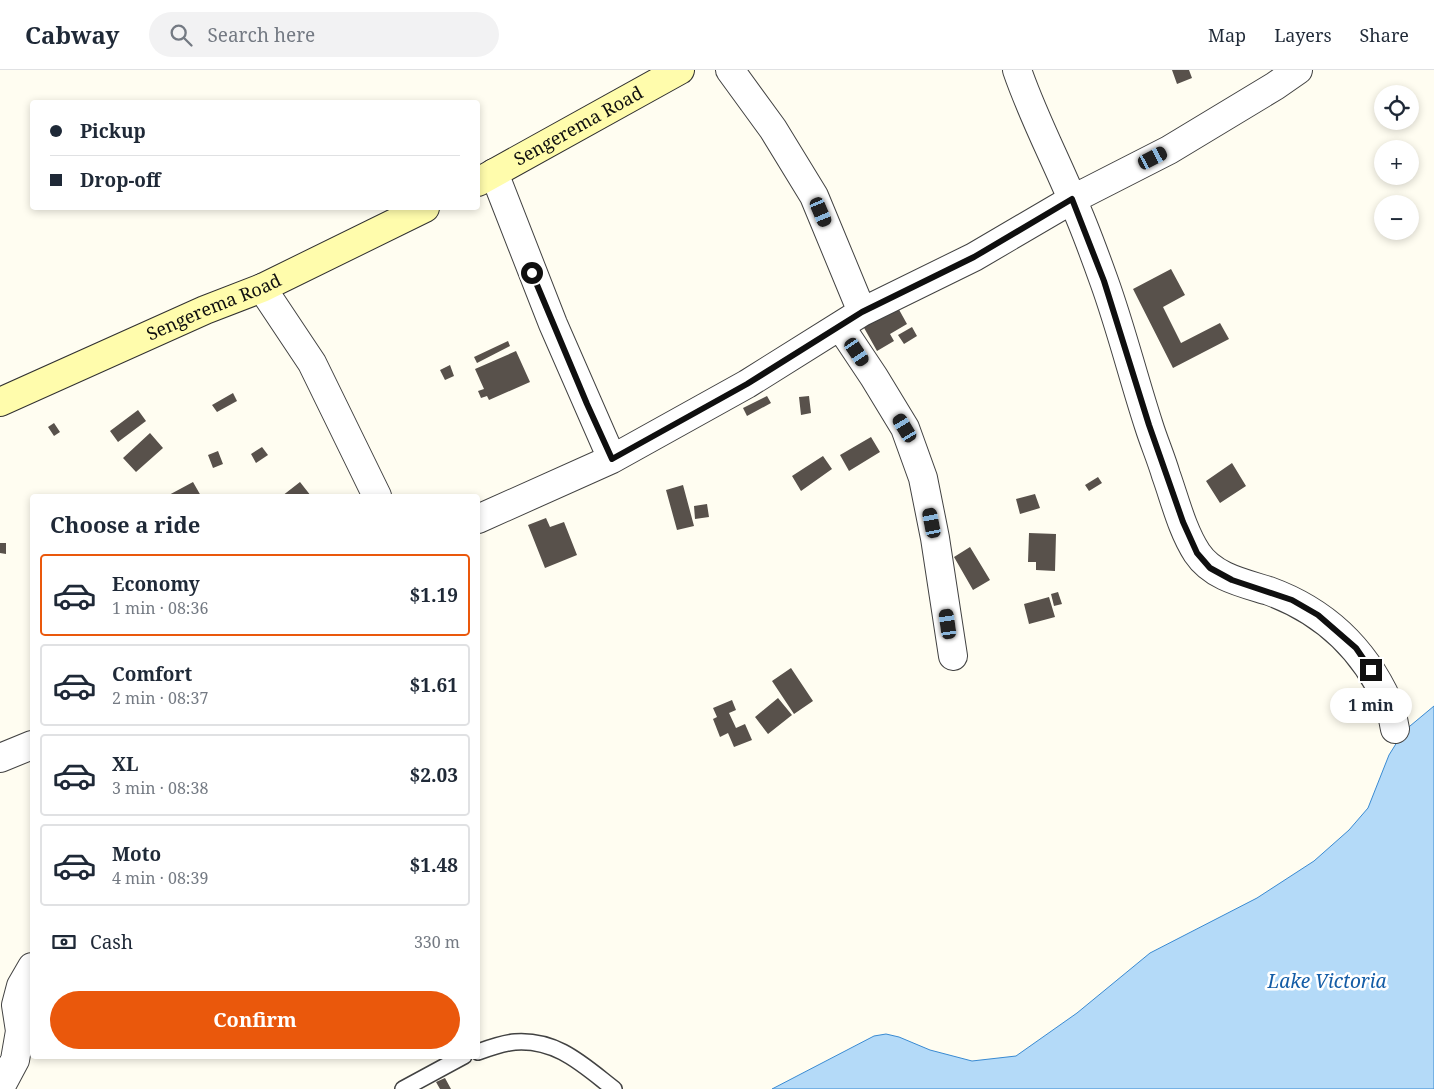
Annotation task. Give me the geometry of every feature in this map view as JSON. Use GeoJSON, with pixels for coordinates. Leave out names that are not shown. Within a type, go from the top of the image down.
{"type":"FeatureCollection","features":[{"type":"Feature","properties":{"kind":"main road","name":"Sengerema Road"},"geometry":{"type":"LineString","coordinates":[[486,178],[680,70]]}},
{"type":"Feature","properties":{"kind":"main road","name":"Sengerema Road"},"geometry":{"type":"LineString","coordinates":[[0,402],[205,310],[262,288],[421,210]]}},
{"type":"Feature","properties":{"kind":"street"},"geometry":{"type":"LineString","coordinates":[[730,70],[773,129],[814,196],[851,319],[874,377],[905,428],[923,478],[935,538],[953,656]]}},
{"type":"Feature","properties":{"kind":"street"},"geometry":{"type":"LineString","coordinates":[[1017,70],[1028,102],[1072,199],[1104,281],[1149,425],[1183,522],[1197,553],[1210,568],[1232,580],[1292,600],[1318,615],[1332,626],[1356,648],[1371,670],[1389,704],[1395,729]]}},
{"type":"Feature","properties":{"kind":"street"},"geometry":{"type":"LineString","coordinates":[[480,519],[612,459],[747,384],[851,319],[974,257],[1072,199],[1169,150],[1298,70]]}},
{"type":"Feature","properties":{"kind":"street"},"geometry":{"type":"LineString","coordinates":[[486,178],[550,315],[612,459]]}},
{"type":"Feature","properties":{"kind":"street"},"geometry":{"type":"LineString","coordinates":[[262,288],[312,363],[376,494]]}},
{"type":"Feature","properties":{"kind":"street"},"geometry":{"type":"LineString","coordinates":[[0,758],[30,746]]}},
{"type":"Feature","properties":{"kind":"street"},"geometry":{"type":"LineString","coordinates":[[0,1088],[15,1060],[20,1031],[16,1005],[21,986],[30,970]]}},
{"type":"Feature","properties":{"kind":"lane"},"geometry":{"type":"LineString","coordinates":[[480,1051],[514,1042],[542,1044],[569,1054],[614,1089]]}},
{"type":"Feature","properties":{"kind":"lane"},"geometry":{"type":"LineString","coordinates":[[403,1089],[458,1059]]}},
{"type":"Feature","properties":{"kind":"water","name":"Lake Victoria"},"geometry":{"type":"Polygon","coordinates":[[[1434,706],[1434,1089],[772,1089],[874,1036],[886,1034],[899,1037],[930,1050],[972,1061],[1016,1056],[1077,1013],[1150,953],[1257,898],[1314,861],[1349,830],[1368,808],[1389,755],[1404,731],[1434,706]]]}},
{"type":"Feature","properties":{"kind":"building"},"geometry":{"type":"Polygon","coordinates":[[[1172,70],[1189,70],[1192,78],[1177,84],[1172,70]]]}},
{"type":"Feature","properties":{"kind":"building"},"geometry":{"type":"Polygon","coordinates":[[[1171,269],[1185,295],[1163,307],[1181,343],[1220,323],[1229,339],[1173,368],[1133,289],[1171,269]]]}},
{"type":"Feature","properties":{"kind":"building"},"geometry":{"type":"Polygon","coordinates":[[[897,306],[907,324],[890,334],[894,341],[877,351],[863,326],[897,306]]]}},
{"type":"Feature","properties":{"kind":"building"},"geometry":{"type":"Polygon","coordinates":[[[912,327],[917,336],[904,344],[898,335],[912,327]]]}},
{"type":"Feature","properties":{"kind":"building"},"geometry":{"type":"Polygon","coordinates":[[[508,341],[510,346],[477,363],[474,357],[508,341]]]}},
{"type":"Feature","properties":{"kind":"building"},"geometry":{"type":"Polygon","coordinates":[[[516,351],[530,382],[489,400],[487,396],[481,398],[478,391],[484,389],[475,369],[516,351]]]}},
{"type":"Feature","properties":{"kind":"building"},"geometry":{"type":"Polygon","coordinates":[[[450,365],[454,376],[445,380],[440,370],[450,365]]]}},
{"type":"Feature","properties":{"kind":"building"},"geometry":{"type":"Polygon","coordinates":[[[233,393],[237,401],[217,412],[212,405],[233,393]]]}},
{"type":"Feature","properties":{"kind":"building"},"geometry":{"type":"Polygon","coordinates":[[[767,396],[771,403],[747,416],[743,408],[767,396]]]}},
{"type":"Feature","properties":{"kind":"building"},"geometry":{"type":"Polygon","coordinates":[[[809,396],[811,413],[801,415],[799,397],[809,396]]]}},
{"type":"Feature","properties":{"kind":"building"},"geometry":{"type":"Polygon","coordinates":[[[138,410],[146,421],[118,442],[110,431],[138,410]]]}},
{"type":"Feature","properties":{"kind":"building"},"geometry":{"type":"Polygon","coordinates":[[[54,423],[60,432],[54,436],[48,427],[54,423]]]}},
{"type":"Feature","properties":{"kind":"building"},"geometry":{"type":"Polygon","coordinates":[[[150,433],[163,448],[136,472],[123,458],[150,433]]]}},
{"type":"Feature","properties":{"kind":"building"},"geometry":{"type":"Polygon","coordinates":[[[871,437],[880,452],[849,471],[840,455],[871,437]]]}},
{"type":"Feature","properties":{"kind":"building"},"geometry":{"type":"Polygon","coordinates":[[[262,447],[268,455],[256,463],[251,454],[262,447]]]}},
{"type":"Feature","properties":{"kind":"building"},"geometry":{"type":"Polygon","coordinates":[[[218,451],[223,464],[213,468],[208,455],[218,451]]]}},
{"type":"Feature","properties":{"kind":"building"},"geometry":{"type":"Polygon","coordinates":[[[823,456],[832,469],[801,491],[792,476],[823,456]]]}},
{"type":"Feature","properties":{"kind":"building"},"geometry":{"type":"Polygon","coordinates":[[[1232,463],[1246,486],[1220,503],[1206,481],[1232,463]]]}},
{"type":"Feature","properties":{"kind":"building"},"geometry":{"type":"Polygon","coordinates":[[[1098,477],[1102,483],[1089,491],[1085,485],[1098,477]]]}},
{"type":"Feature","properties":{"kind":"building"},"geometry":{"type":"Polygon","coordinates":[[[193,482],[200,494],[171,494],[193,482]]]}},
{"type":"Feature","properties":{"kind":"building"},"geometry":{"type":"Polygon","coordinates":[[[300,482],[309,494],[285,494],[300,482]]]}},
{"type":"Feature","properties":{"kind":"building"},"geometry":{"type":"Polygon","coordinates":[[[683,485],[694,526],[677,530],[666,490],[683,485]]]}},
{"type":"Feature","properties":{"kind":"building"},"geometry":{"type":"Polygon","coordinates":[[[1035,494],[1040,508],[1020,514],[1016,499],[1035,494]]]}},
{"type":"Feature","properties":{"kind":"building"},"geometry":{"type":"Polygon","coordinates":[[[707,504],[709,517],[695,519],[694,506],[707,504]]]}},
{"type":"Feature","properties":{"kind":"building"},"geometry":{"type":"Polygon","coordinates":[[[546,518],[550,527],[564,522],[577,555],[545,568],[528,525],[546,518]]]}},
{"type":"Feature","properties":{"kind":"building"},"geometry":{"type":"Polygon","coordinates":[[[1029,533],[1056,534],[1055,571],[1036,570],[1036,562],[1028,562],[1029,533]]]}},
{"type":"Feature","properties":{"kind":"building"},"geometry":{"type":"Polygon","coordinates":[[[0,543],[6,543],[6,554],[0,553],[0,543]]]}},
{"type":"Feature","properties":{"kind":"building"},"geometry":{"type":"Polygon","coordinates":[[[970,547],[990,580],[973,590],[954,557],[970,547]]]}},
{"type":"Feature","properties":{"kind":"building"},"geometry":{"type":"Polygon","coordinates":[[[1058,592],[1062,604],[1054,606],[1051,594],[1058,592]]]}},
{"type":"Feature","properties":{"kind":"building"},"geometry":{"type":"Polygon","coordinates":[[[1049,597],[1055,617],[1029,624],[1024,604],[1049,597]]]}},
{"type":"Feature","properties":{"kind":"building"},"geometry":{"type":"Polygon","coordinates":[[[791,668],[813,701],[794,714],[772,681],[791,668]]]}},
{"type":"Feature","properties":{"kind":"building"},"geometry":{"type":"Polygon","coordinates":[[[778,698],[792,715],[768,734],[755,717],[778,698]]]}},
{"type":"Feature","properties":{"kind":"building"},"geometry":{"type":"Polygon","coordinates":[[[732,700],[736,710],[729,713],[736,728],[745,724],[752,740],[734,747],[728,733],[720,737],[713,719],[717,717],[713,708],[732,700]]]}},
{"type":"Feature","properties":{"kind":"building"},"geometry":{"type":"Polygon","coordinates":[[[445,1078],[451,1089],[440,1089],[436,1082],[445,1078]]]}},
{"type":"Feature","properties":{"kind":"route"},"geometry":{"type":"LineString","coordinates":[[532,273],[612,459],[747,384],[862,312],[974,257],[1072,199],[1104,281],[1149,425],[1183,522],[1197,553],[1210,568],[1232,580],[1292,600],[1318,615],[1356,648],[1371,670]]}}]}
